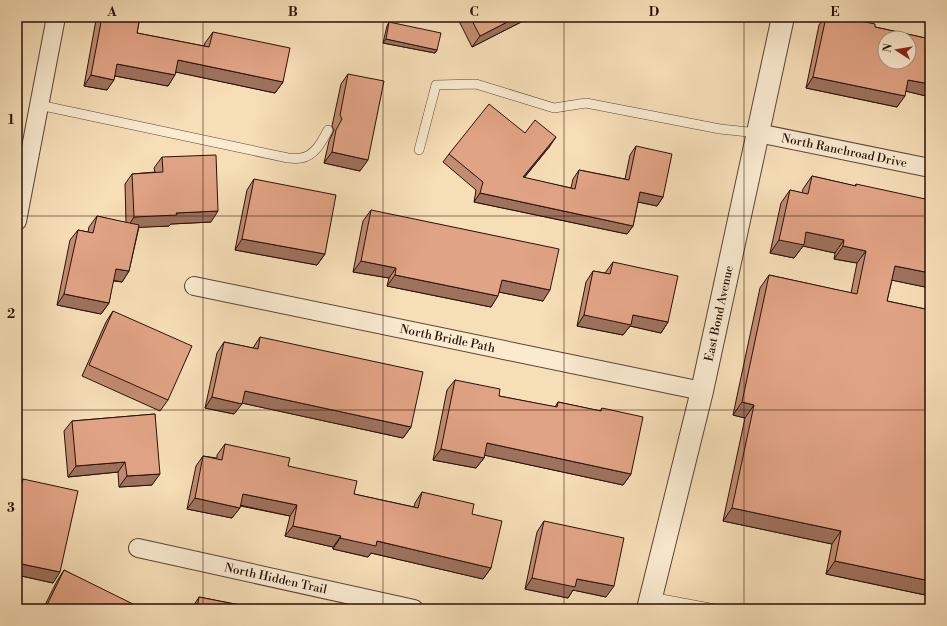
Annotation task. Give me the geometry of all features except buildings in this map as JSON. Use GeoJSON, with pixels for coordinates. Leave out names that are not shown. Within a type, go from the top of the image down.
{"type":"FeatureCollection","features":[{"type":"Feature","properties":{"kind":"street"},"geometry":{"type":"LineString","coordinates":[[17,221],[56,17]]}},
{"type":"Feature","properties":{"kind":"street","name":"East Bond Avenue"},"geometry":{"type":"LineString","coordinates":[[650,603],[702,391],[783,17]]}},
{"type":"Feature","properties":{"kind":"street","name":"North Ranchroad Drive"},"geometry":{"type":"LineString","coordinates":[[758,133],[930,168]]}},
{"type":"Feature","properties":{"kind":"street","name":"North Bridle Path"},"geometry":{"type":"LineString","coordinates":[[194,286],[702,391]]}},
{"type":"Feature","properties":{"kind":"street","name":"North Hidden Trail"},"geometry":{"type":"LineString","coordinates":[[138,548],[414,609]]}},
{"type":"Feature","properties":{"kind":"lane"},"geometry":{"type":"LineString","coordinates":[[419,150],[436,85],[476,84],[554,108],[586,103],[720,129],[758,133]]}},
{"type":"Feature","properties":{"kind":"lane"},"geometry":{"type":"LineString","coordinates":[[39,105],[288,158],[302,158],[310,154],[318,148],[328,130]]}},
{"type":"Feature","properties":{"kind":"lane"},"geometry":{"type":"LineString","coordinates":[[650,603],[715,609]]}}]}
